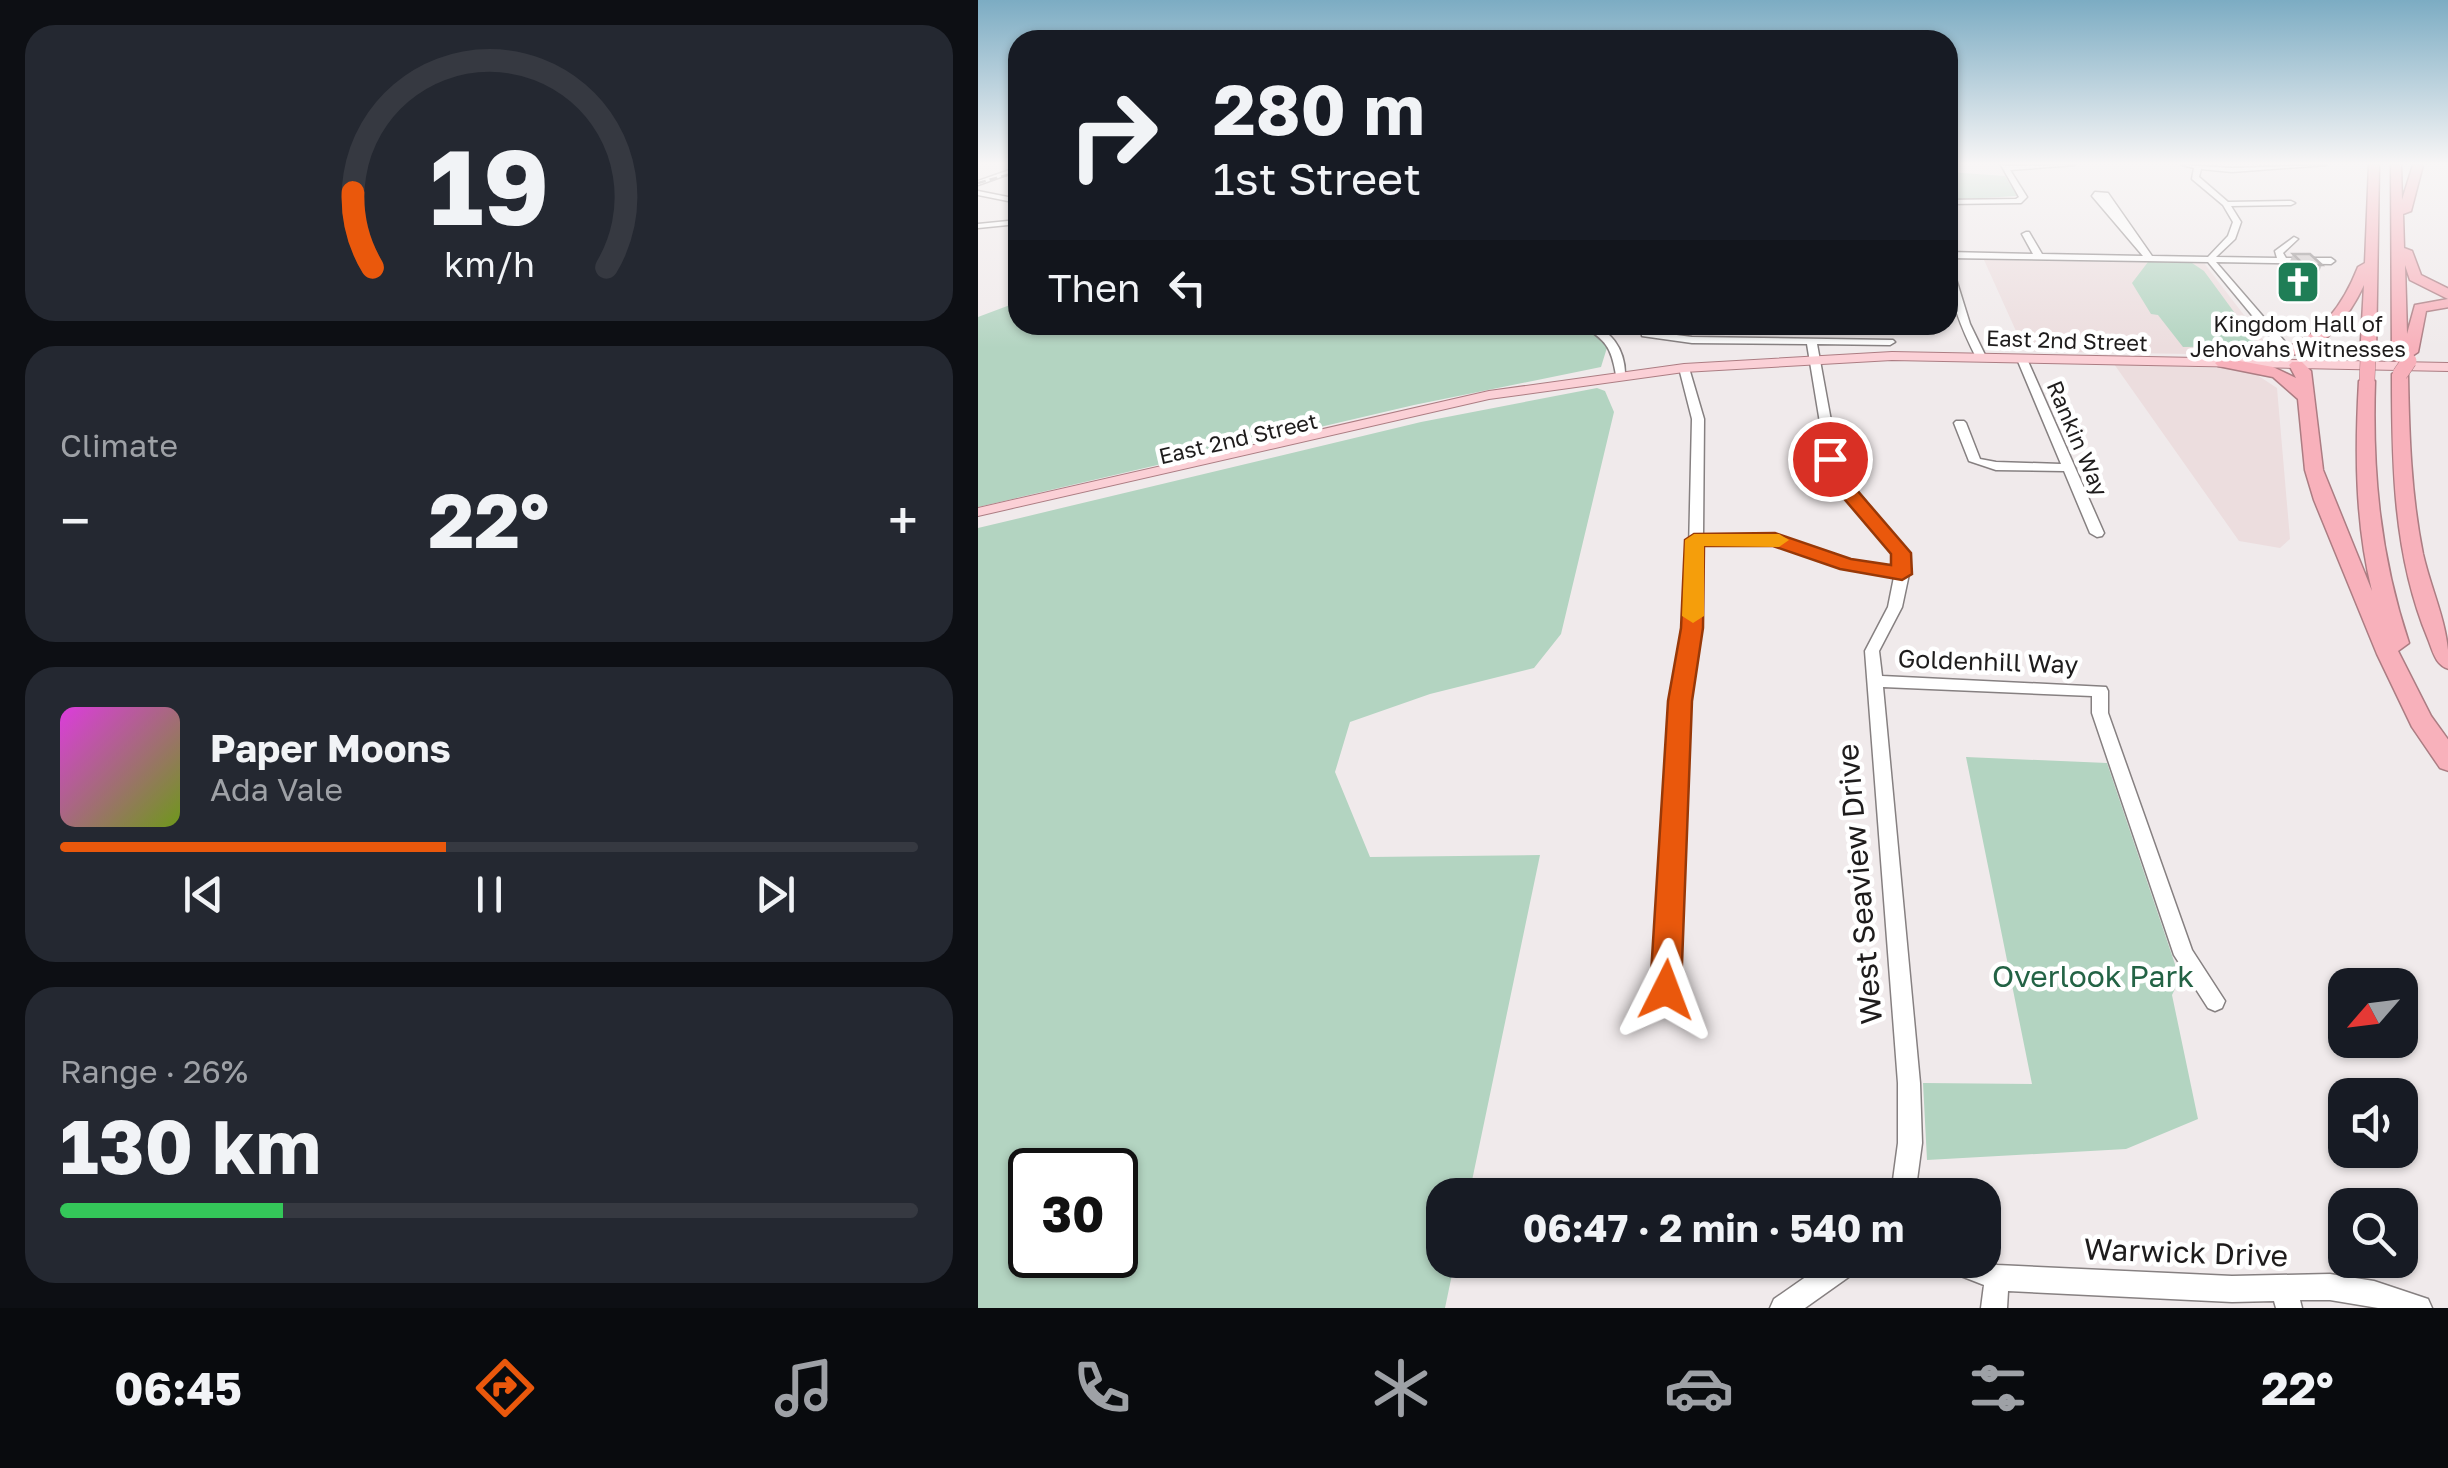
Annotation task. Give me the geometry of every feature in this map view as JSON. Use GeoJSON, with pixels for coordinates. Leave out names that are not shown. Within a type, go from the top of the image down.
{"type":"FeatureCollection","features":[{"type":"Feature","properties":{"kind":"highway"},"geometry":{"type":"LineString","coordinates":[[2372,226],[2365,506],[2375,565],[2400,648],[2448,753]]}},
{"type":"Feature","properties":{"kind":"highway"},"geometry":{"type":"LineString","coordinates":[[2398,228],[2416,278],[2448,295]]}},
{"type":"Feature","properties":{"kind":"highway"},"geometry":{"type":"LineString","coordinates":[[2398,228],[2402,490],[2406,527],[2414,568],[2448,661]]}},
{"type":"Feature","properties":{"kind":"highway"},"geometry":{"type":"LineString","coordinates":[[2371,255],[2356,289],[2320,338],[2292,358],[2304,371],[2303,395],[2314,470],[2323,500],[2396,671],[2420,721],[2448,761]]}},
{"type":"Feature","properties":{"kind":"highway"},"geometry":{"type":"LineString","coordinates":[[2403,365],[2420,308],[2448,303]]}},
{"type":"Feature","properties":{"kind":"highway"},"geometry":{"type":"LineString","coordinates":[[2223,363],[2281,374],[2296,384],[2303,395]]}},
{"type":"Feature","properties":{"kind":"main road","name":"East 2nd Street"},"geometry":{"type":"LineString","coordinates":[[978,520],[1507,394],[1684,368],[1813,360],[1981,357],[2223,363],[2292,358],[2448,367]]}},
{"type":"Feature","properties":{"kind":"main road","name":"East 2nd Street"},"geometry":{"type":"LineString","coordinates":[[978,512],[1410,411],[1489,394],[1507,394]]}},
{"type":"Feature","properties":{"kind":"street"},"geometry":{"type":"LineString","coordinates":[[2121,226],[2136,239]]}},
{"type":"Feature","properties":{"kind":"street"},"geometry":{"type":"LineString","coordinates":[[2127,226],[2150,259]]}},
{"type":"Feature","properties":{"kind":"street"},"geometry":{"type":"LineString","coordinates":[[2212,258],[2237,226]]}},
{"type":"Feature","properties":{"kind":"street"},"geometry":{"type":"LineString","coordinates":[[2026,234],[2040,258]]}},
{"type":"Feature","properties":{"kind":"street"},"geometry":{"type":"LineString","coordinates":[[2282,259],[2278,254],[2294,240]]}},
{"type":"Feature","properties":{"kind":"street"},"geometry":{"type":"LineString","coordinates":[[1958,255],[2331,260]]}},
{"type":"Feature","properties":{"kind":"street"},"geometry":{"type":"LineString","coordinates":[[2212,258],[2292,358]]}},
{"type":"Feature","properties":{"kind":"street"},"geometry":{"type":"LineString","coordinates":[[1958,299],[1981,357]]}},
{"type":"Feature","properties":{"kind":"street"},"geometry":{"type":"LineString","coordinates":[[1958,316],[1963,316]]}},
{"type":"Feature","properties":{"kind":"street"},"geometry":{"type":"LineString","coordinates":[[1605,335],[1616,346],[1621,376]]}},
{"type":"Feature","properties":{"kind":"street"},"geometry":{"type":"LineString","coordinates":[[1653,335],[1692,340],[1890,342]]}},
{"type":"Feature","properties":{"kind":"street"},"geometry":{"type":"LineString","coordinates":[[1694,540],[1775,540],[1848,565],[1902,574],[1901,553],[1834,472],[1811,341]]}},
{"type":"Feature","properties":{"kind":"street","name":"Rankin Way"},"geometry":{"type":"LineString","coordinates":[[2022,359],[2097,533]]}},
{"type":"Feature","properties":{"kind":"street"},"geometry":{"type":"LineString","coordinates":[[1666,990],[1680,701],[1692,628],[1698,418],[1684,368]]}},
{"type":"Feature","properties":{"kind":"street"},"geometry":{"type":"LineString","coordinates":[[1960,423],[1975,460],[1996,466],[2068,468]]}},
{"type":"Feature","properties":{"kind":"street","name":"West Seaview Drive"},"geometry":{"type":"LineString","coordinates":[[1902,574],[1894,607],[1872,651],[1910,1084],[1910,1142],[1905,1178]]}},
{"type":"Feature","properties":{"kind":"street","name":"Goldenhill Way"},"geometry":{"type":"LineString","coordinates":[[1874,681],[2100,691],[2100,712],[2184,956],[2216,1001]]}},
{"type":"Feature","properties":{"kind":"street"},"geometry":{"type":"LineString","coordinates":[[1783,1308],[1826,1278]]}},
{"type":"Feature","properties":{"kind":"street"},"geometry":{"type":"LineString","coordinates":[[1994,1308],[1997,1278]]}},
{"type":"Feature","properties":{"kind":"street","name":"Warwick Drive"},"geometry":{"type":"LineString","coordinates":[[1997,1278],[2286,1298],[2344,1290],[2419,1308]]}},
{"type":"Feature","properties":{"kind":"shaded area"},"geometry":{"type":"Polygon","coordinates":[[[1984,260],[2204,263],[2267,345],[2245,355],[2025,351],[1984,260]]]}},
{"type":"Feature","properties":{"kind":"shaded area"},"geometry":{"type":"Polygon","coordinates":[[[2114,364],[2248,369],[2277,388],[2290,539],[2280,548],[2239,541],[2114,364]]]}},
{"type":"Feature","properties":{"kind":"green space"},"geometry":{"type":"Polygon","coordinates":[[[2148,262],[2192,263],[2204,271],[2256,342],[2246,346],[2183,347],[2158,315],[2151,314],[2132,283],[2148,262]]]}},
{"type":"Feature","properties":{"kind":"green space"},"geometry":{"type":"Polygon","coordinates":[[[1008,306],[1008,335],[1611,335],[1601,367],[1414,405],[978,507],[978,317],[1008,306]]]}},
{"type":"Feature","properties":{"kind":"green space"},"geometry":{"type":"Polygon","coordinates":[[[1597,388],[1605,391],[1614,412],[1561,634],[1534,668],[1430,694],[1350,722],[1335,772],[1370,857],[1540,855],[1473,1178],[1426,1178],[1426,1278],[1451,1278],[1445,1308],[978,1308],[978,528],[1421,422],[1597,388]]]}},
{"type":"Feature","properties":{"kind":"green space","name":"Overlook Park"},"geometry":{"type":"Polygon","coordinates":[[[1966,757],[2107,763],[2180,979],[2172,995],[2198,1119],[2126,1149],[1927,1160],[1923,1083],[2032,1084],[1966,757]]]}},
{"type":"Feature","properties":{"kind":"building"},"geometry":{"type":"Polygon","coordinates":[[[2293,254],[2310,254],[2322,265],[2304,265],[2293,254]]]}},
{"type":"Feature","properties":{"kind":"slow traffic"},"geometry":{"type":"LineString","coordinates":[[1693,616],[1694,540],[1779,540]]}},
{"type":"Feature","properties":{"kind":"place","name":"Kingdom Hall of Jehovahs Witnesses"},"geometry":{"type":"Point","coordinates":[2298,282]}},
{"type":"Feature","properties":{"kind":"route"},"geometry":{"type":"LineString","coordinates":[[1666,990],[1680,701],[1692,628],[1694,540],[1775,540],[1848,565],[1902,574],[1901,553],[1841,484],[1830,459]]}}]}
